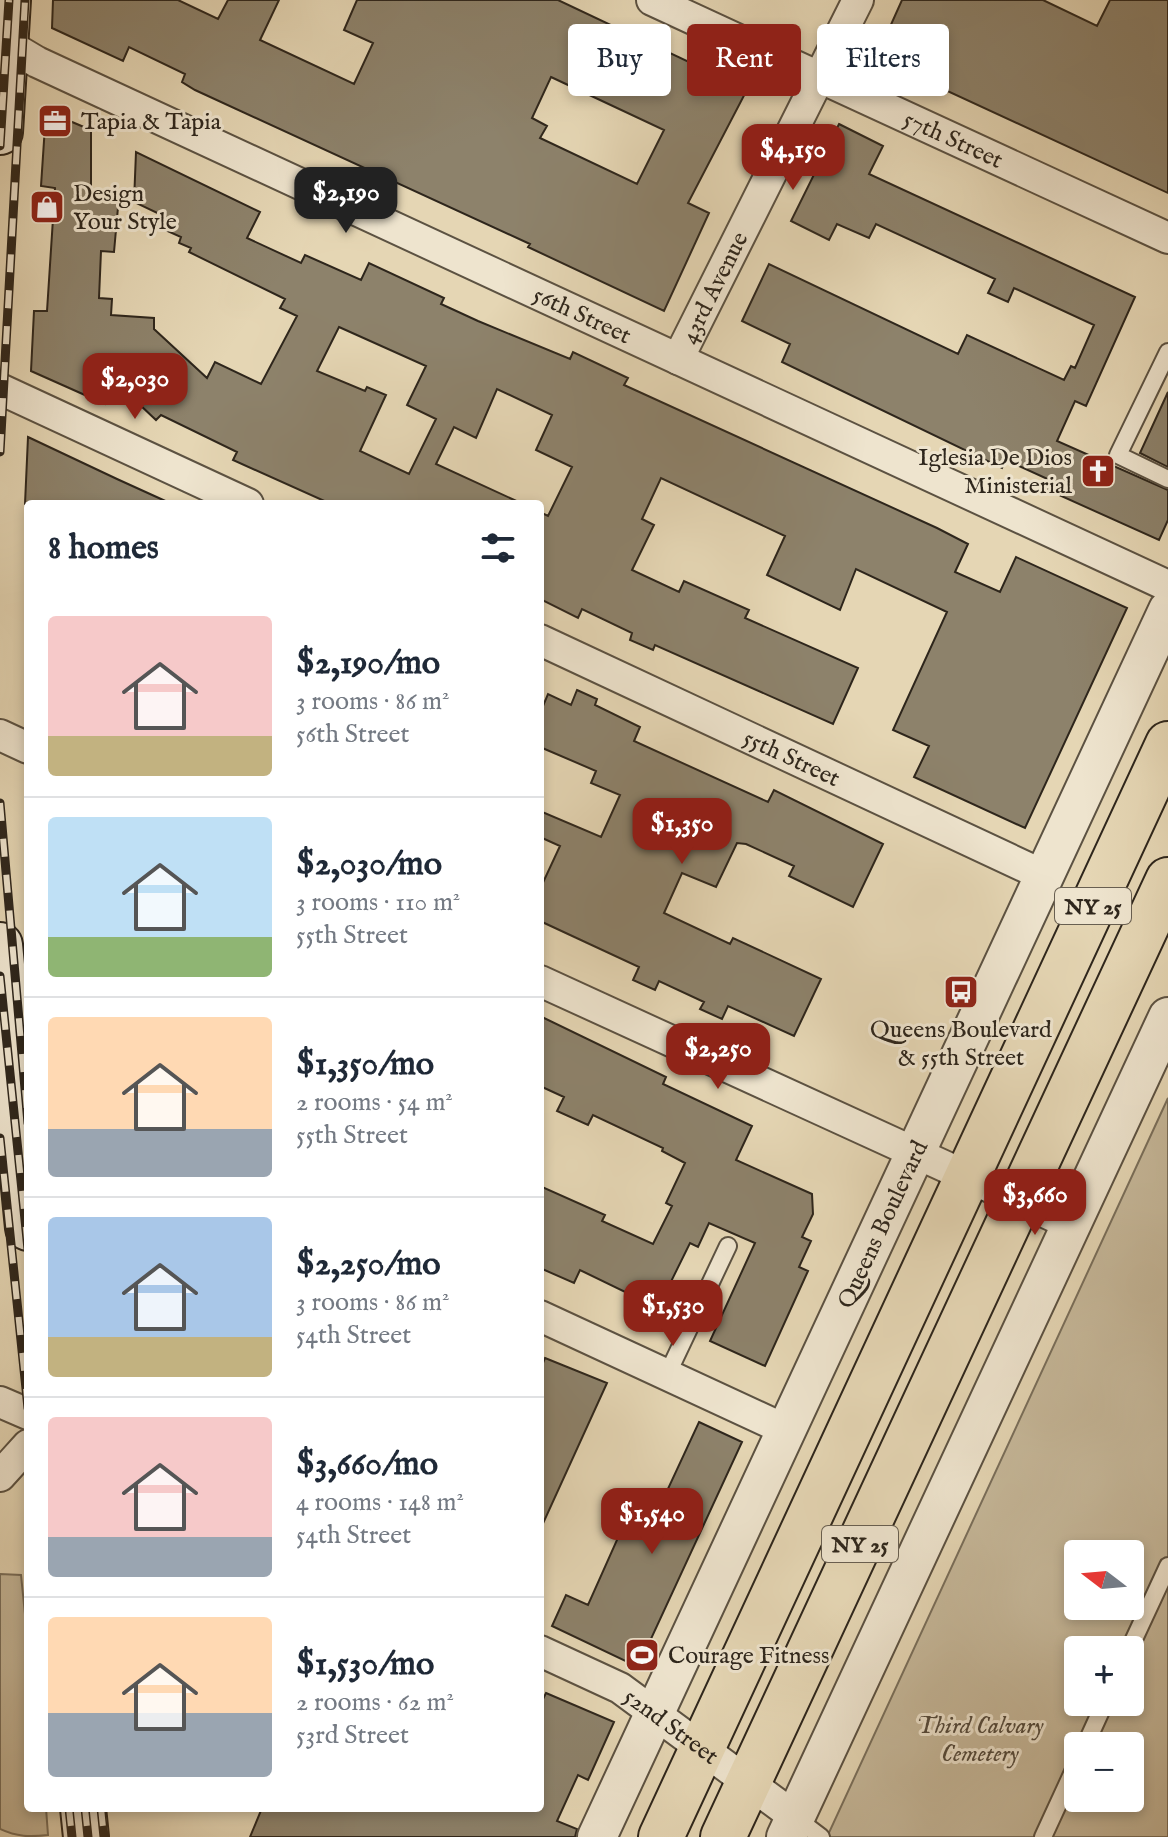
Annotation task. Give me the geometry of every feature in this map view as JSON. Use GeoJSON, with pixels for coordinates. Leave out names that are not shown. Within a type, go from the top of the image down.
{"type":"FeatureCollection","features":[{"type":"Feature","properties":{"kind":"main road"},"geometry":{"type":"LineString","coordinates":[[0,132],[2,41],[8,0]]}},
{"type":"Feature","properties":{"kind":"main road","name":"NY 25"},"geometry":{"type":"LineString","coordinates":[[661,1837],[1168,744]]}},
{"type":"Feature","properties":{"kind":"main road","name":"NY 25"},"geometry":{"type":"LineString","coordinates":[[723,1837],[1168,880]]}},
{"type":"Feature","properties":{"kind":"main road"},"geometry":{"type":"LineString","coordinates":[[0,945],[24,1186]]}},
{"type":"Feature","properties":{"kind":"main road"},"geometry":{"type":"LineString","coordinates":[[83,1812],[86,1837]]}},
{"type":"Feature","properties":{"kind":"street","name":"57th Street"},"geometry":{"type":"LineString","coordinates":[[652,0],[817,76]]}},
{"type":"Feature","properties":{"kind":"street","name":"43rd Avenue"},"geometry":{"type":"LineString","coordinates":[[846,24],[858,0]]}},
{"type":"Feature","properties":{"kind":"street","name":"56th Street"},"geometry":{"type":"LineString","coordinates":[[2,41],[37,62],[1168,586]]}},
{"type":"Feature","properties":{"kind":"street","name":"43rd Avenue"},"geometry":{"type":"LineString","coordinates":[[678,359],[817,83]]}},
{"type":"Feature","properties":{"kind":"street","name":"57th Street"},"geometry":{"type":"LineString","coordinates":[[861,96],[1168,238]]}},
{"type":"Feature","properties":{"kind":"street"},"geometry":{"type":"LineString","coordinates":[[0,389],[239,500]]}},
{"type":"Feature","properties":{"kind":"street","name":"Queens Boulevard"},"geometry":{"type":"LineString","coordinates":[[597,1837],[784,1429],[918,1153],[1168,610]]}},
{"type":"Feature","properties":{"kind":"street","name":"55th Street"},"geometry":{"type":"LineString","coordinates":[[544,642],[1045,876]]}},
{"type":"Feature","properties":{"kind":"street"},"geometry":{"type":"LineString","coordinates":[[0,735],[24,746]]}},
{"type":"Feature","properties":{"kind":"street"},"geometry":{"type":"LineString","coordinates":[[544,983],[1073,1225]]}},
{"type":"Feature","properties":{"kind":"street"},"geometry":{"type":"LineString","coordinates":[[801,1830],[1168,1017]]}},
{"type":"Feature","properties":{"kind":"street"},"geometry":{"type":"LineString","coordinates":[[544,1318],[784,1429]]}},
{"type":"Feature","properties":{"kind":"street"},"geometry":{"type":"LineString","coordinates":[[0,1402],[24,1412]]}},
{"type":"Feature","properties":{"kind":"street"},"geometry":{"type":"LineString","coordinates":[[0,1476],[24,1449]]}},
{"type":"Feature","properties":{"kind":"street","name":"52nd Street"},"geometry":{"type":"LineString","coordinates":[[544,1653],[620,1688],[749,1782],[801,1830]]}},
{"type":"Feature","properties":{"kind":"lane"},"geometry":{"type":"LineString","coordinates":[[1168,352],[1118,455],[1168,479]]}},
{"type":"Feature","properties":{"kind":"lane"},"geometry":{"type":"LineString","coordinates":[[667,1375],[728,1246]]}},
{"type":"Feature","properties":{"kind":"lane"},"geometry":{"type":"LineString","coordinates":[[1136,1636],[1168,1566]]}},
{"type":"Feature","properties":{"kind":"lane"},"geometry":{"type":"LineString","coordinates":[[1043,1837],[1064,1791]]}},
{"type":"Feature","properties":{"kind":"green space","name":"Third Calvary Cemetery"},"geometry":{"type":"Polygon","coordinates":[[[1168,1098],[1168,1837],[827,1837],[1168,1098]]]}},
{"type":"Feature","properties":{"kind":"green space"},"geometry":{"type":"Polygon","coordinates":[[[0,1574],[21,1575],[24,1605],[24,1812],[46,1812],[48,1835],[24,1836],[0,1829],[0,1574]]]}},
{"type":"Feature","properties":{"kind":"building"},"geometry":{"type":"Polygon","coordinates":[[[53,0],[178,0],[218,19],[228,0],[279,0],[260,40],[354,84],[373,43],[344,30],[357,0],[558,0],[609,24],[568,24],[568,85],[551,77],[532,118],[547,126],[540,138],[637,184],[664,130],[592,96],[671,96],[671,54],[687,61],[687,96],[744,96],[688,203],[709,213],[664,311],[528,247],[530,244],[195,90],[182,82],[185,74],[129,47],[123,61],[52,28],[53,0]]]}},
{"type":"Feature","properties":{"kind":"building"},"geometry":{"type":"Polygon","coordinates":[[[902,0],[1043,0],[1097,26],[1110,0],[1168,0],[1168,193],[949,92],[949,24],[891,24],[902,0]]]}},
{"type":"Feature","properties":{"kind":"building"},"geometry":{"type":"Polygon","coordinates":[[[46,111],[91,130],[91,194],[119,196],[114,252],[101,251],[99,298],[112,299],[111,315],[154,318],[154,329],[207,378],[215,362],[261,384],[297,316],[280,308],[285,299],[189,252],[191,248],[179,243],[181,237],[163,229],[168,218],[134,202],[136,152],[260,212],[247,238],[301,263],[305,255],[361,280],[369,263],[444,298],[441,304],[570,359],[573,352],[628,378],[624,385],[937,528],[968,544],[955,572],[1000,592],[1016,557],[1127,608],[1025,828],[914,777],[929,746],[893,730],[947,612],[856,569],[840,610],[767,575],[785,536],[661,478],[642,519],[654,525],[632,570],[679,592],[684,581],[749,610],[745,618],[858,668],[833,724],[655,645],[653,650],[630,640],[632,633],[582,609],[578,618],[544,601],[544,514],[548,516],[572,467],[536,450],[552,415],[497,389],[476,438],[454,427],[436,464],[514,500],[322,500],[233,460],[237,452],[161,415],[156,420],[121,387],[105,404],[31,371],[34,311],[47,311],[55,188],[41,186],[46,111]],[[339,327],[317,371],[365,391],[367,387],[386,395],[360,451],[409,474],[436,419],[407,405],[426,366],[339,327]]]}},
{"type":"Feature","properties":{"kind":"building"},"geometry":{"type":"Polygon","coordinates":[[[839,124],[883,146],[869,174],[1135,297],[1086,406],[1075,401],[1057,441],[1168,490],[1168,520],[1159,540],[1048,490],[1052,481],[1006,460],[1002,468],[782,362],[790,344],[742,321],[769,264],[958,354],[967,335],[1064,380],[1071,366],[1075,368],[1094,325],[1014,288],[1008,302],[988,293],[995,279],[876,224],[869,238],[837,224],[829,240],[791,221],[839,124]]]}},
{"type":"Feature","properties":{"kind":"building"},"geometry":{"type":"Polygon","coordinates":[[[1168,392],[1168,467],[1140,453],[1168,392]]]}},
{"type":"Feature","properties":{"kind":"building"},"geometry":{"type":"Polygon","coordinates":[[[28,437],[163,500],[25,500],[28,437]]]}},
{"type":"Feature","properties":{"kind":"building"},"geometry":{"type":"Polygon","coordinates":[[[577,690],[597,699],[595,705],[640,727],[634,741],[768,802],[774,790],[883,844],[853,907],[789,876],[794,866],[746,844],[737,843],[716,887],[682,873],[664,913],[730,944],[733,938],[821,979],[794,1036],[728,1006],[722,1019],[700,1009],[704,1002],[659,981],[655,990],[633,980],[639,967],[544,923],[544,880],[560,846],[544,839],[544,813],[601,837],[620,795],[591,783],[596,771],[544,749],[544,704],[548,694],[571,705],[577,690]]]}},
{"type":"Feature","properties":{"kind":"building"},"geometry":{"type":"Polygon","coordinates":[[[544,1018],[666,1077],[663,1084],[752,1126],[736,1160],[812,1194],[813,1214],[802,1237],[811,1241],[799,1267],[808,1271],[765,1366],[710,1341],[755,1243],[709,1223],[698,1247],[690,1243],[658,1308],[580,1270],[574,1283],[544,1270],[544,1188],[605,1215],[602,1221],[653,1244],[672,1206],[666,1203],[685,1163],[662,1151],[663,1148],[593,1115],[588,1125],[557,1111],[564,1097],[544,1088],[544,1018]]]}},
{"type":"Feature","properties":{"kind":"building"},"geometry":{"type":"Polygon","coordinates":[[[545,1358],[607,1383],[544,1521],[545,1358]]]}},
{"type":"Feature","properties":{"kind":"building"},"geometry":{"type":"Polygon","coordinates":[[[699,1422],[742,1442],[638,1667],[552,1626],[566,1595],[588,1605],[625,1522],[647,1534],[699,1422]]]}},
{"type":"Feature","properties":{"kind":"building"},"geometry":{"type":"Polygon","coordinates":[[[546,1693],[614,1722],[588,1780],[578,1775],[557,1821],[577,1829],[575,1837],[250,1837],[260,1812],[544,1812],[546,1693]]]}},
{"type":"Feature","properties":{"kind":"railway"},"geometry":{"type":"LineString","coordinates":[[0,146],[9,0]]}},
{"type":"Feature","properties":{"kind":"railway"},"geometry":{"type":"LineString","coordinates":[[0,452],[25,0]]}},
{"type":"Feature","properties":{"kind":"railway"},"geometry":{"type":"LineString","coordinates":[[0,803],[24,1077]]}},
{"type":"Feature","properties":{"kind":"railway"},"geometry":{"type":"LineString","coordinates":[[0,976],[24,1210]]}},
{"type":"Feature","properties":{"kind":"railway"},"geometry":{"type":"LineString","coordinates":[[0,1138],[24,1369]]}},
{"type":"Feature","properties":{"kind":"railway"},"geometry":{"type":"LineString","coordinates":[[69,1812],[72,1837]]}},
{"type":"Feature","properties":{"kind":"railway"},"geometry":{"type":"LineString","coordinates":[[85,1812],[88,1837]]}},
{"type":"Feature","properties":{"kind":"railway"},"geometry":{"type":"LineString","coordinates":[[101,1812],[104,1837]]}},
{"type":"Feature","properties":{"kind":"place","name":"Tapia & Tapia"},"geometry":{"type":"Point","coordinates":[55,121]}},
{"type":"Feature","properties":{"kind":"place","name":"Design Your Style"},"geometry":{"type":"Point","coordinates":[47,207]}},
{"type":"Feature","properties":{"kind":"place","name":"Iglesia De Dios Ministerial"},"geometry":{"type":"Point","coordinates":[1098,471]}},
{"type":"Feature","properties":{"kind":"place","name":"Queens Boulevard & 55th Street"},"geometry":{"type":"Point","coordinates":[961,992]}},
{"type":"Feature","properties":{"kind":"place","name":"Courage Fitness"},"geometry":{"type":"Point","coordinates":[642,1655]}}]}
